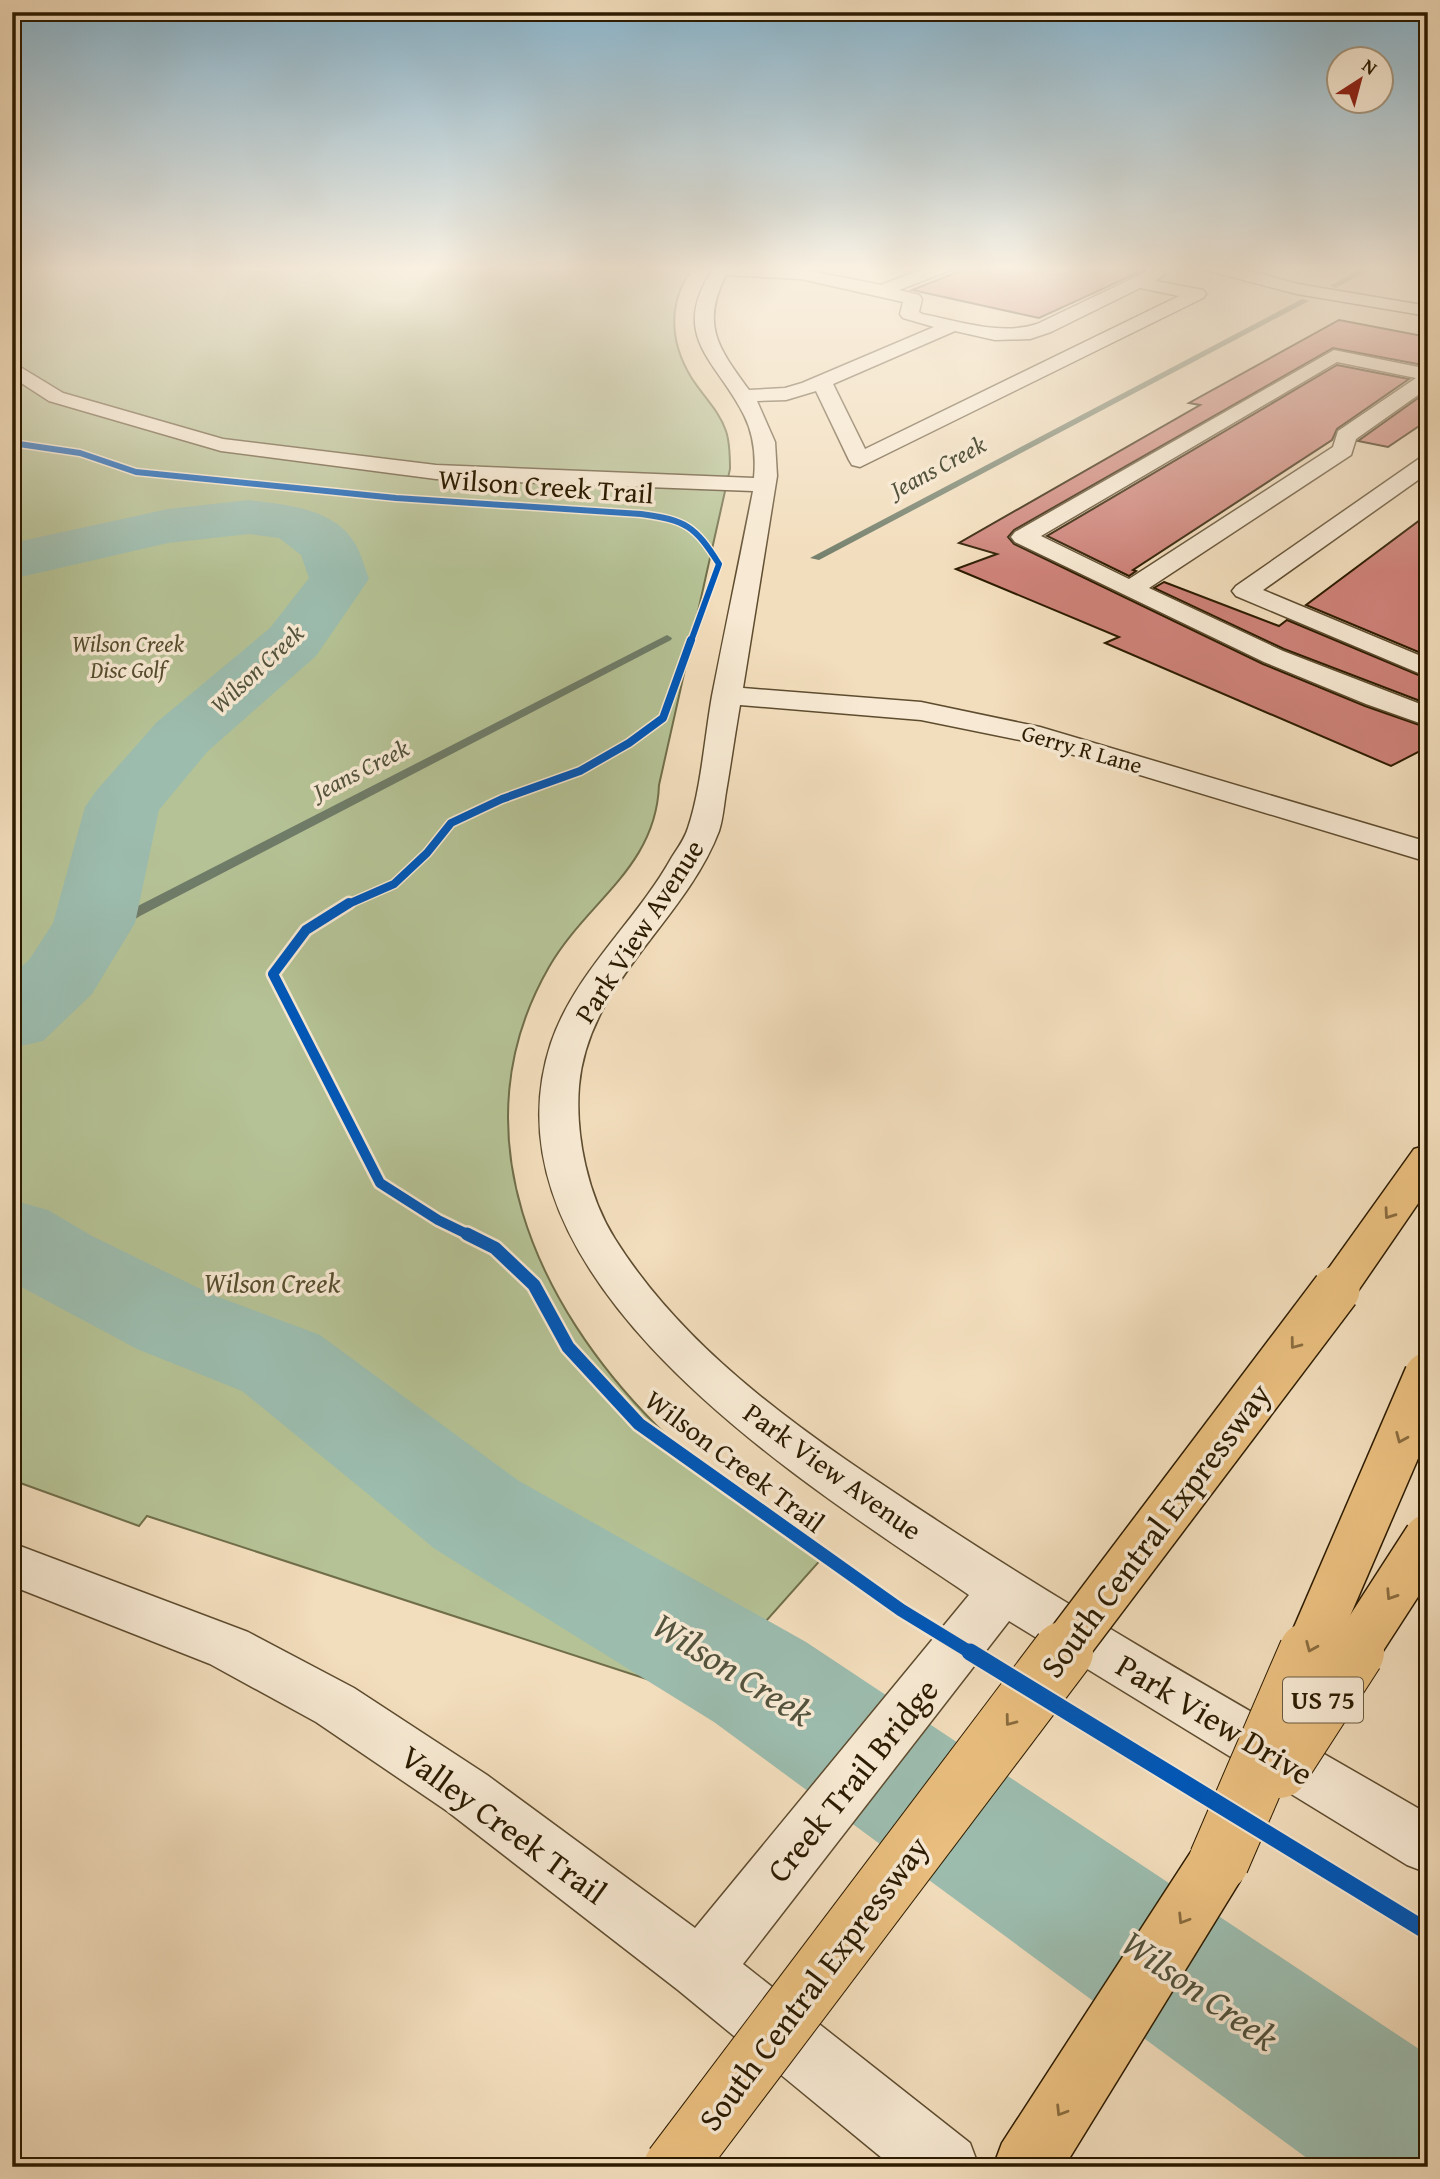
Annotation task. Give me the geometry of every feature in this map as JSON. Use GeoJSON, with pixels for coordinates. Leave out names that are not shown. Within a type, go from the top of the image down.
{"type":"FeatureCollection","features":[{"type":"Feature","properties":{"kind":"main road","name":"South Central Expressway"},"geometry":{"type":"LineString","coordinates":[[674,2167],[1336,1290],[1428,1158]]}},
{"type":"Feature","properties":{"kind":"main road"},"geometry":{"type":"LineString","coordinates":[[1219,1861],[1428,1376]]}},
{"type":"Feature","properties":{"kind":"main road","name":"US 75"},"geometry":{"type":"LineString","coordinates":[[1026,2167],[1219,1861],[1428,1538]]}},
{"type":"Feature","properties":{"kind":"street"},"geometry":{"type":"LineString","coordinates":[[12,368],[56,397],[221,445],[436,472],[765,485]]}},
{"type":"Feature","properties":{"kind":"street","name":"Park View Avenue"},"geometry":{"type":"LineString","coordinates":[[721,368],[754,414],[767,448],[765,485],[704,829],[674,884],[615,960],[584,1007],[570,1042],[559,1085],[560,1132],[572,1192],[594,1241],[641,1308],[710,1379],[802,1453],[1003,1591]]}},
{"type":"Feature","properties":{"kind":"street"},"geometry":{"type":"LineString","coordinates":[[742,396],[786,394],[855,368]]}},
{"type":"Feature","properties":{"kind":"street"},"geometry":{"type":"LineString","coordinates":[[822,382],[860,460],[1047,368]]}},
{"type":"Feature","properties":{"kind":"street"},"geometry":{"type":"LineString","coordinates":[[1314,368],[1023,537],[1221,632],[1384,702],[1428,717]]}},
{"type":"Feature","properties":{"kind":"street"},"geometry":{"type":"LineString","coordinates":[[1386,368],[1428,377]]}},
{"type":"Feature","properties":{"kind":"street"},"geometry":{"type":"LineString","coordinates":[[1131,589],[1343,450],[1346,436],[1428,377]]}},
{"type":"Feature","properties":{"kind":"street"},"geometry":{"type":"LineString","coordinates":[[1427,465],[1245,591],[1428,669]]}},
{"type":"Feature","properties":{"kind":"street","name":"Gerry R Lane"},"geometry":{"type":"LineString","coordinates":[[726,696],[869,705],[977,721],[1040,736],[1428,852]]}},
{"type":"Feature","properties":{"kind":"street","name":"Valley Creek Trail"},"geometry":{"type":"LineString","coordinates":[[12,1564],[229,1648],[335,1704],[467,1793],[700,1969],[946,2167]]}},
{"type":"Feature","properties":{"kind":"street","name":"Creek Trail Bridge"},"geometry":{"type":"LineString","coordinates":[[700,1969],[1003,1591]]}},
{"type":"Feature","properties":{"kind":"street","name":"Park View Drive"},"geometry":{"type":"LineString","coordinates":[[1003,1591],[1428,1846]]}},
{"type":"Feature","properties":{"kind":"green space","name":"Wilson Creek Disc Golf"},"geometry":{"type":"Polygon","coordinates":[[[12,368],[686,368],[723,423],[728,440],[730,469],[659,785],[655,814],[646,839],[633,862],[582,922],[549,967],[522,1029],[509,1090],[510,1152],[522,1212],[545,1271],[576,1326],[614,1378],[657,1426],[696,1462],[824,1556],[699,1696],[147,1516],[139,1526],[12,1480],[12,368]]]}},
{"type":"Feature","properties":{"kind":"building"},"geometry":{"type":"Polygon","coordinates":[[[1253,368],[1298,368],[1014,530],[1008,537],[1014,544],[1263,664],[1365,706],[1428,728],[1428,747],[1391,766],[1105,643],[1119,637],[956,569],[997,554],[959,543],[1200,405],[1189,403],[1253,368]]]}},
{"type":"Feature","properties":{"kind":"building"},"geometry":{"type":"Polygon","coordinates":[[[1332,368],[1351,368],[1409,379],[1337,429],[1332,440],[1133,570],[1136,571],[1129,576],[1047,536],[1332,368]]]}},
{"type":"Feature","properties":{"kind":"building"},"geometry":{"type":"Polygon","coordinates":[[[1428,391],[1428,420],[1388,447],[1358,441],[1428,391]]]}},
{"type":"Feature","properties":{"kind":"building"},"geometry":{"type":"Polygon","coordinates":[[[1428,514],[1428,656],[1306,605],[1428,514]]]}},
{"type":"Feature","properties":{"kind":"building"},"geometry":{"type":"Polygon","coordinates":[[[1164,582],[1279,626],[1287,620],[1428,679],[1428,704],[1284,649],[1154,588],[1164,582]]]}},
{"type":"Feature","properties":{"kind":"waterway","name":"Jeans Creek"},"geometry":{"type":"LineString","coordinates":[[815,558],[1178,368]]}},
{"type":"Feature","properties":{"kind":"waterway","name":"Wilson Creek"},"geometry":{"type":"LineString","coordinates":[[12,561],[168,526],[249,517],[295,523],[328,547],[339,579],[293,642],[182,737],[122,807],[94,923],[62,976],[12,1022]]}},
{"type":"Feature","properties":{"kind":"waterway","name":"Jeans Creek"},"geometry":{"type":"LineString","coordinates":[[79,949],[135,913],[667,638]]}},
{"type":"Feature","properties":{"kind":"waterway","name":"Wilson Creek"},"geometry":{"type":"LineString","coordinates":[[12,1234],[55,1261],[175,1322],[281,1363],[477,1515],[760,1682],[1428,2149]]}},
{"type":"Feature","properties":{"kind":"cycle path","name":"Wilson Creek Trail"},"geometry":{"type":"LineString","coordinates":[[12,443],[80,453],[136,472],[396,498],[641,514],[681,521],[696,531],[719,564],[663,718],[629,743],[580,771],[502,799],[451,823],[427,853],[394,884],[352,901],[306,930],[273,974],[380,1183],[438,1220],[495,1248],[534,1285],[568,1347],[639,1424],[901,1610],[1428,1932]]}}]}
